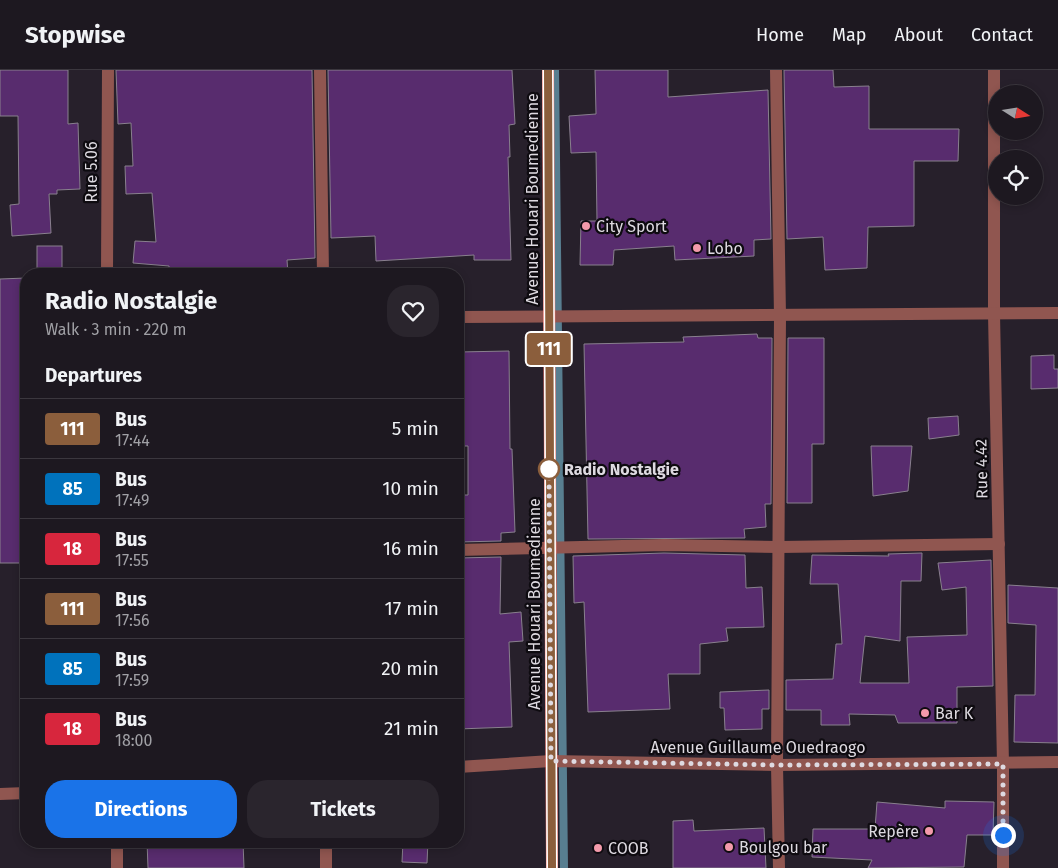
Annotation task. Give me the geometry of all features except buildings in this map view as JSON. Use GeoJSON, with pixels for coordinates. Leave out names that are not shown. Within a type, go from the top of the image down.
{"type":"FeatureCollection","features":[{"type":"Feature","properties":{"kind":"main road","name":"Avenue Houari Boumedienne"},"geometry":{"type":"LineString","coordinates":[[548,70],[552,868]]}},
{"type":"Feature","properties":{"kind":"street","name":"Rue 5.06"},"geometry":{"type":"LineString","coordinates":[[107,268],[108,70]]}},
{"type":"Feature","properties":{"kind":"street"},"geometry":{"type":"LineString","coordinates":[[320,70],[323,268]]}},
{"type":"Feature","properties":{"kind":"street"},"geometry":{"type":"LineString","coordinates":[[776,70],[780,316],[779,868]]}},
{"type":"Feature","properties":{"kind":"street","name":"Rue 4.42"},"geometry":{"type":"LineString","coordinates":[[994,70],[994,314],[1003,764],[1003,868]]}},
{"type":"Feature","properties":{"kind":"street"},"geometry":{"type":"LineString","coordinates":[[464,317],[549,318],[1058,313]]}},
{"type":"Feature","properties":{"kind":"street"},"geometry":{"type":"LineString","coordinates":[[464,550],[664,545],[779,547],[999,544]]}},
{"type":"Feature","properties":{"kind":"street","name":"Avenue Guillaume Ouedraogo"},"geometry":{"type":"LineString","coordinates":[[464,767],[551,761],[778,765],[1058,762]]}},
{"type":"Feature","properties":{"kind":"street"},"geometry":{"type":"LineString","coordinates":[[0,794],[20,792]]}},
{"type":"Feature","properties":{"kind":"street"},"geometry":{"type":"LineString","coordinates":[[117,848],[117,868]]}},
{"type":"Feature","properties":{"kind":"street"},"geometry":{"type":"LineString","coordinates":[[326,848],[326,868]]}},
{"type":"Feature","properties":{"kind":"waterway"},"geometry":{"type":"LineString","coordinates":[[555,70],[564,868]]}},
{"type":"Feature","properties":{"kind":"bus line","name":"111"},"geometry":{"type":"LineString","coordinates":[[548,70],[552,868]]}},
{"type":"Feature","properties":{"kind":"place","name":"City Sport"},"geometry":{"type":"Point","coordinates":[586,226]}},
{"type":"Feature","properties":{"kind":"place","name":"Lobo"},"geometry":{"type":"Point","coordinates":[697,248]}},
{"type":"Feature","properties":{"kind":"place","name":"Radio Nostalgie"},"geometry":{"type":"Point","coordinates":[549,469]}},
{"type":"Feature","properties":{"kind":"place","name":"Bar K"},"geometry":{"type":"Point","coordinates":[925,713]}},
{"type":"Feature","properties":{"kind":"place","name":"Repère"},"geometry":{"type":"Point","coordinates":[929,831]}},
{"type":"Feature","properties":{"kind":"place","name":"Boulgou bar"},"geometry":{"type":"Point","coordinates":[729,847]}},
{"type":"Feature","properties":{"kind":"place","name":"COOB"},"geometry":{"type":"Point","coordinates":[598,848]}},
{"type":"Feature","properties":{"kind":"route"},"geometry":{"type":"LineString","coordinates":[[549,469],[551,761],[778,765],[1003,764],[1003,835]]}}]}
